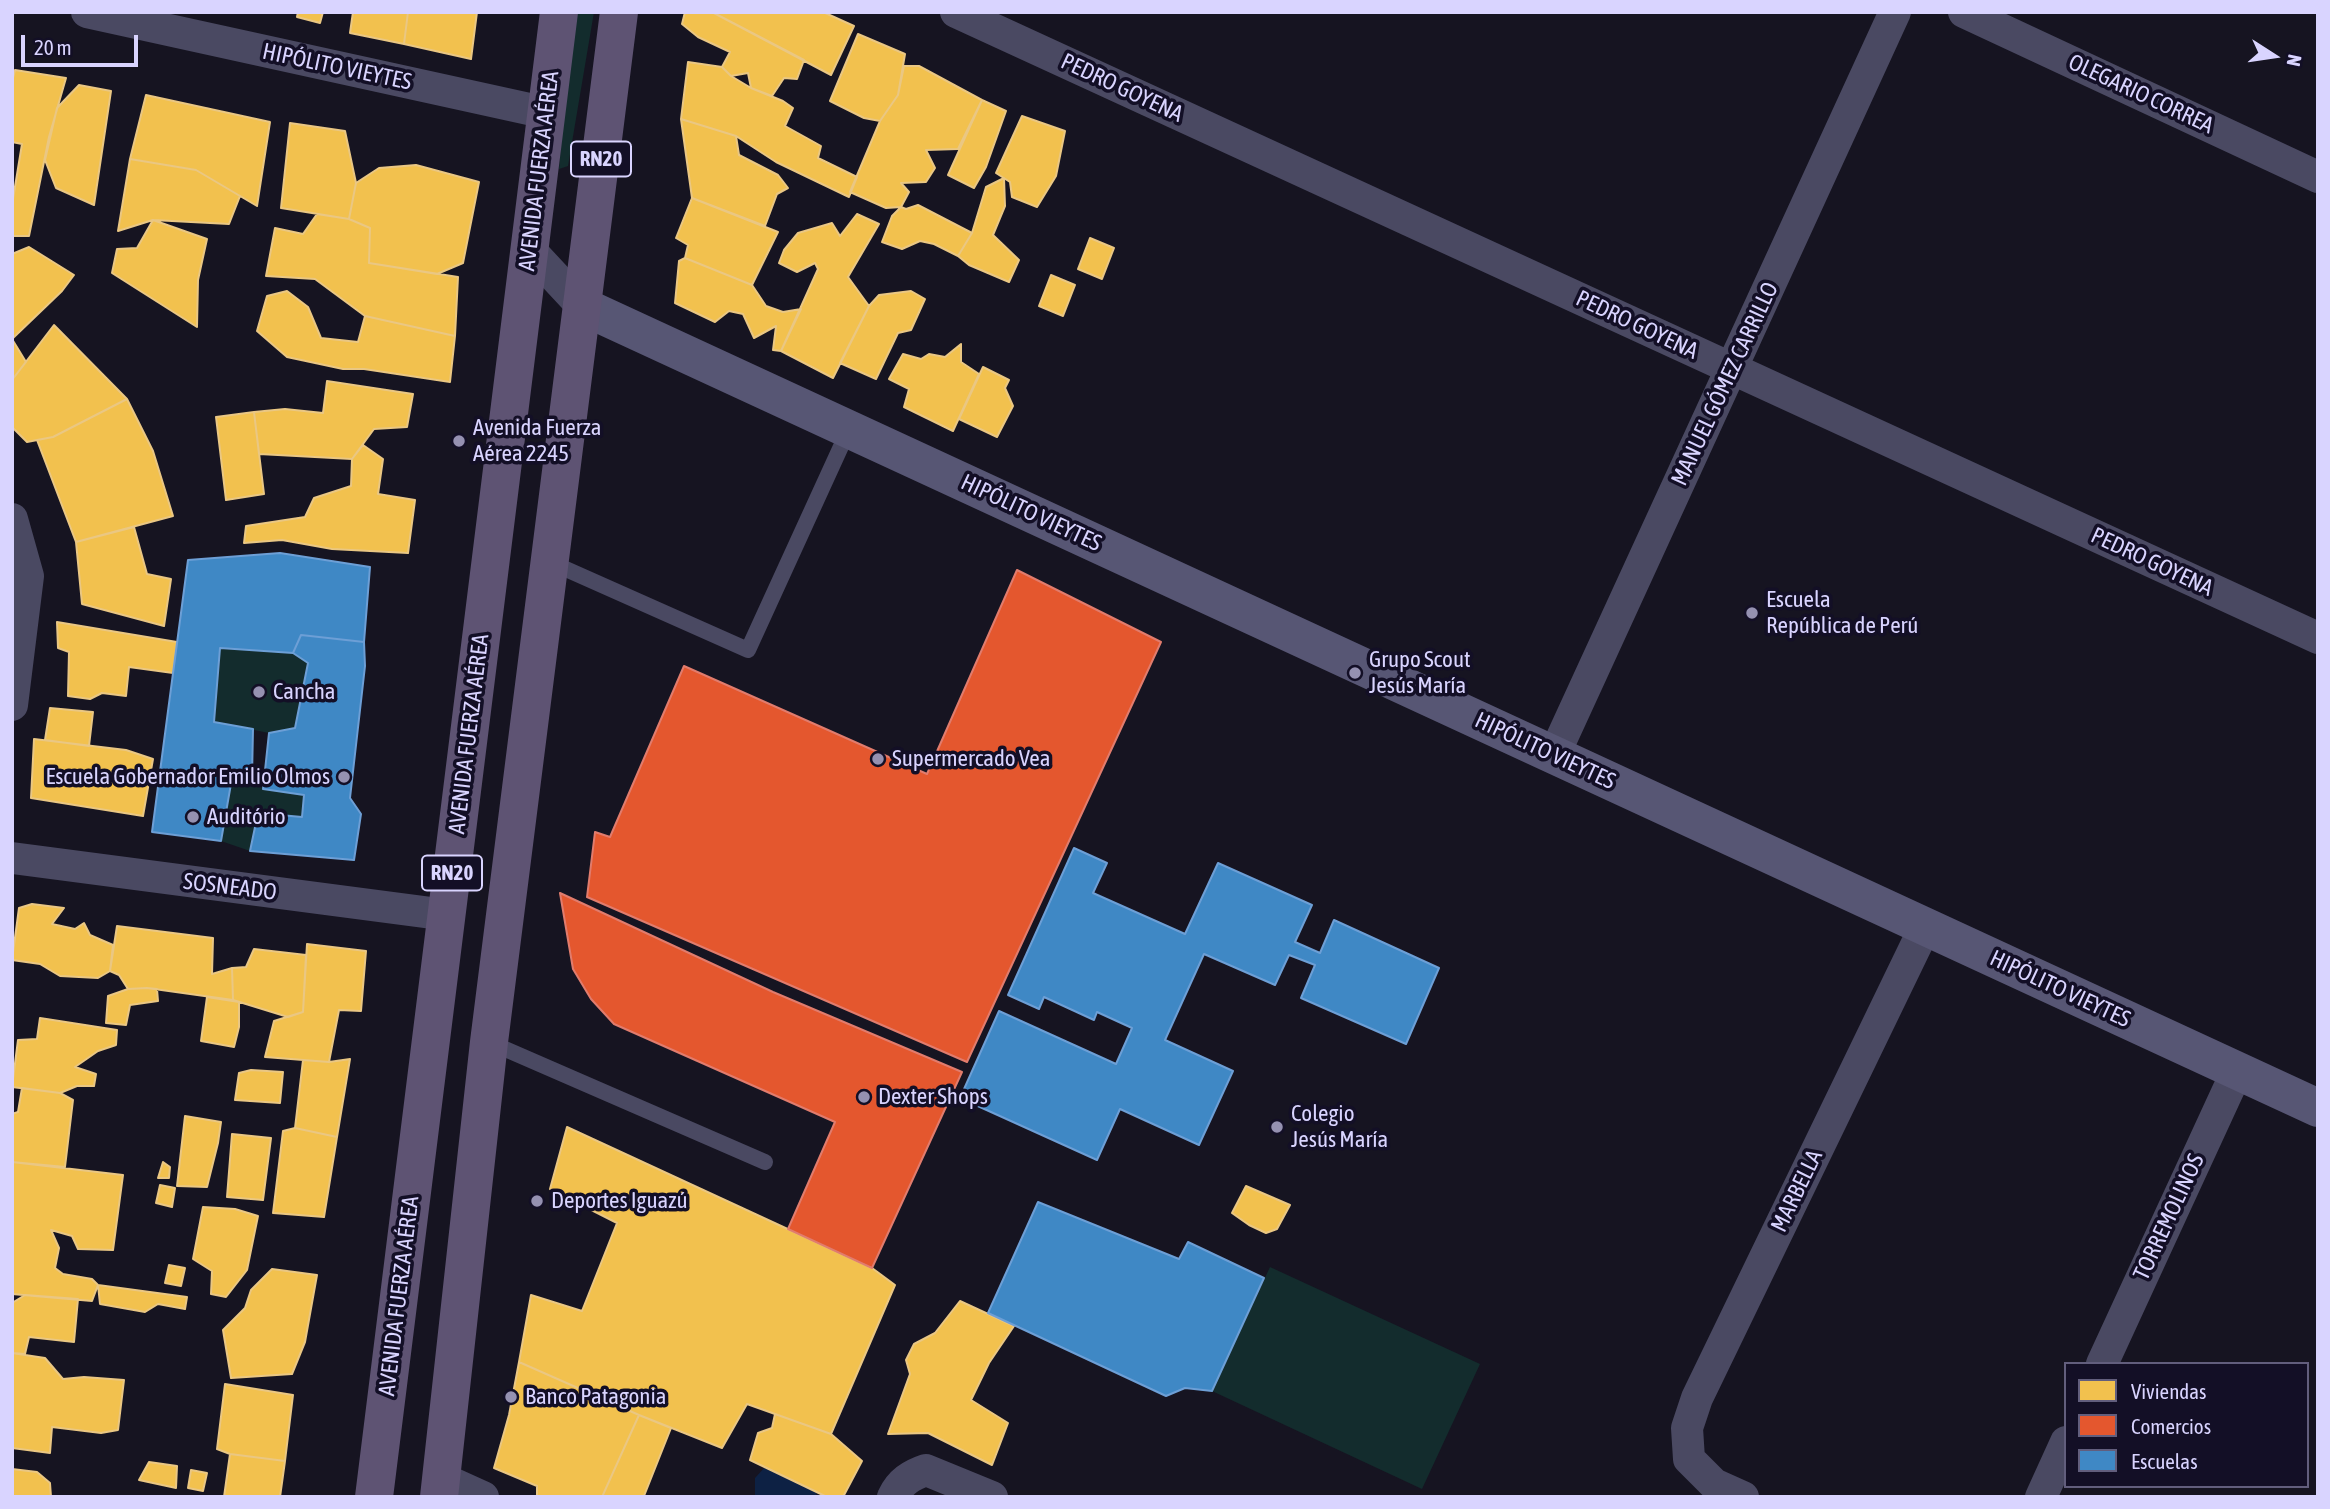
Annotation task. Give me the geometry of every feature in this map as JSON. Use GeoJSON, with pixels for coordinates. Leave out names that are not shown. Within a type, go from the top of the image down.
{"type":"FeatureCollection","features":[{"type":"Feature","properties":{"kind":"main road","name":"AVENIDA FUERZA AÉREA"},"geometry":{"type":"LineString","coordinates":[[374,1497],[559,12]]}},
{"type":"Feature","properties":{"kind":"main road","name":"RN20"},"geometry":{"type":"LineString","coordinates":[[440,1487],[489,1042],[620,12]]}},
{"type":"Feature","properties":{"kind":"street","name":"HIPÓLITO VIEYTES"},"geometry":{"type":"LineString","coordinates":[[87,12],[547,113]]}},
{"type":"Feature","properties":{"kind":"street","name":"PEDRO GOYENA"},"geometry":{"type":"LineString","coordinates":[[956,12],[2318,638]]}},
{"type":"Feature","properties":{"kind":"street","name":"MANUEL GÓMEZ CARRILLO"},"geometry":{"type":"LineString","coordinates":[[1554,755],[1895,12]]}},
{"type":"Feature","properties":{"kind":"street","name":"OLEGARIO CORREA"},"geometry":{"type":"LineString","coordinates":[[1964,12],[2318,177]]}},
{"type":"Feature","properties":{"kind":"street"},"geometry":{"type":"LineString","coordinates":[[529,249],[582,306]]}},
{"type":"Feature","properties":{"kind":"street","name":"HIPÓLITO VIEYTES"},"geometry":{"type":"LineString","coordinates":[[582,306],[2318,1108]]}},
{"type":"Feature","properties":{"kind":"street"},"geometry":{"type":"LineString","coordinates":[[12,519],[28,576],[12,705]]}},
{"type":"Feature","properties":{"kind":"street","name":"SOSNEADO"},"geometry":{"type":"LineString","coordinates":[[12,858],[447,915]]}},
{"type":"Feature","properties":{"kind":"street","name":"MARBELLA"},"geometry":{"type":"LineString","coordinates":[[1744,1497],[1714,1484],[1689,1460],[1687,1428],[1697,1398],[1925,927]]}},
{"type":"Feature","properties":{"kind":"street","name":"TORREMOLINOS"},"geometry":{"type":"LineString","coordinates":[[2103,1362],[2237,1071]]}},
{"type":"Feature","properties":{"kind":"street"},"geometry":{"type":"LineString","coordinates":[[2041,1497],[2064,1446]]}},
{"type":"Feature","properties":{"kind":"street"},"geometry":{"type":"LineString","coordinates":[[893,1497],[912,1475],[926,1470],[944,1475],[992,1497]]}},
{"type":"Feature","properties":{"kind":"street"},"geometry":{"type":"LineString","coordinates":[[440,1487],[483,1497]]}},
{"type":"Feature","properties":{"kind":"lane"},"geometry":{"type":"LineString","coordinates":[[550,562],[748,650],[849,429]]}},
{"type":"Feature","properties":{"kind":"lane"},"geometry":{"type":"LineString","coordinates":[[489,1042],[765,1162]]}},
{"type":"Feature","properties":{"kind":"green space"},"geometry":{"type":"Polygon","coordinates":[[[569,12],[594,12],[568,166],[559,169],[569,53],[569,12]]]}},
{"type":"Feature","properties":{"kind":"green space","name":"Cancha"},"geometry":{"type":"Polygon","coordinates":[[[220,648],[293,653],[308,663],[295,728],[269,733],[214,722],[220,648]]]}},
{"type":"Feature","properties":{"kind":"green space"},"geometry":{"type":"Polygon","coordinates":[[[252,777],[263,789],[304,795],[302,817],[258,813],[250,851],[221,841],[232,778],[252,777]]]}},
{"type":"Feature","properties":{"kind":"green space"},"geometry":{"type":"Polygon","coordinates":[[[1270,1267],[1480,1364],[1422,1489],[1212,1391],[1270,1267]]]}},
{"type":"Feature","properties":{"kind":"water"},"geometry":{"type":"Polygon","coordinates":[[[765,1467],[817,1492],[815,1497],[757,1497],[755,1478],[765,1467]]]}},
{"type":"Feature","properties":{"kind":"building: Viviendas"},"geometry":{"type":"Polygon","coordinates":[[[298,12],[323,12],[320,23],[297,17],[298,12]]]}},
{"type":"Feature","properties":{"kind":"building: Viviendas"},"geometry":{"type":"Polygon","coordinates":[[[353,12],[408,12],[404,44],[350,33],[353,12]]]}},
{"type":"Feature","properties":{"kind":"building: Viviendas"},"geometry":{"type":"Polygon","coordinates":[[[408,12],[477,12],[471,59],[404,44],[408,12]]]}},
{"type":"Feature","properties":{"kind":"building: Viviendas"},"geometry":{"type":"Polygon","coordinates":[[[685,12],[712,12],[804,60],[797,79],[784,78],[772,96],[751,88],[748,73],[731,76],[722,67],[730,52],[698,37],[682,24],[685,12]]]}},
{"type":"Feature","properties":{"kind":"building: Viviendas"},"geometry":{"type":"Polygon","coordinates":[[[712,12],[823,12],[854,26],[831,75],[712,12]]]}},
{"type":"Feature","properties":{"kind":"building: Viviendas"},"geometry":{"type":"Polygon","coordinates":[[[858,34],[905,54],[898,95],[880,121],[864,118],[830,101],[858,34]]]}},
{"type":"Feature","properties":{"kind":"building: Viviendas"},"geometry":{"type":"Polygon","coordinates":[[[688,62],[722,67],[751,88],[793,108],[785,126],[821,146],[818,158],[857,177],[849,197],[776,162],[736,136],[681,119],[688,62]]]}},
{"type":"Feature","properties":{"kind":"building: Viviendas"},"geometry":{"type":"Polygon","coordinates":[[[904,66],[919,66],[982,100],[958,149],[926,150],[935,168],[926,182],[901,183],[909,192],[901,207],[886,208],[850,192],[880,121],[898,95],[904,66]]]}},
{"type":"Feature","properties":{"kind":"building: Viviendas"},"geometry":{"type":"Polygon","coordinates":[[[15,70],[66,78],[49,137],[29,236],[12,236],[12,205],[22,144],[12,142],[12,82],[15,70]]]}},
{"type":"Feature","properties":{"kind":"building: Viviendas"},"geometry":{"type":"Polygon","coordinates":[[[79,85],[111,91],[94,205],[56,188],[45,160],[57,108],[79,85]]]}},
{"type":"Feature","properties":{"kind":"building: Viviendas"},"geometry":{"type":"Polygon","coordinates":[[[146,95],[270,122],[257,206],[196,170],[130,159],[146,95]]]}},
{"type":"Feature","properties":{"kind":"building: Viviendas"},"geometry":{"type":"Polygon","coordinates":[[[982,100],[1006,111],[986,167],[974,188],[948,175],[982,100]]]}},
{"type":"Feature","properties":{"kind":"building: Viviendas"},"geometry":{"type":"Polygon","coordinates":[[[1022,116],[1065,131],[1056,176],[1037,207],[1012,197],[1010,182],[996,173],[1022,116]]]}},
{"type":"Feature","properties":{"kind":"building: Viviendas"},"geometry":{"type":"Polygon","coordinates":[[[681,119],[736,136],[739,155],[778,175],[788,188],[777,194],[765,226],[692,198],[681,119]]]}},
{"type":"Feature","properties":{"kind":"building: Viviendas"},"geometry":{"type":"Polygon","coordinates":[[[290,123],[345,131],[356,183],[349,219],[281,208],[290,123]]]}},
{"type":"Feature","properties":{"kind":"building: Viviendas"},"geometry":{"type":"Polygon","coordinates":[[[130,159],[196,170],[240,196],[229,224],[153,220],[118,231],[130,159]]]}},
{"type":"Feature","properties":{"kind":"building: Viviendas"},"geometry":{"type":"Polygon","coordinates":[[[416,165],[479,182],[463,263],[437,274],[369,263],[370,228],[349,219],[356,183],[379,168],[416,165]]]}},
{"type":"Feature","properties":{"kind":"building: Viviendas"},"geometry":{"type":"Polygon","coordinates":[[[1004,178],[1005,206],[993,235],[1019,260],[1009,282],[969,265],[958,256],[972,233],[986,187],[1004,178]]]}},
{"type":"Feature","properties":{"kind":"building: Viviendas"},"geometry":{"type":"Polygon","coordinates":[[[692,198],[778,232],[752,285],[685,258],[688,245],[676,238],[692,198]]]}},
{"type":"Feature","properties":{"kind":"building: Viviendas"},"geometry":{"type":"Polygon","coordinates":[[[918,205],[972,233],[958,256],[934,244],[920,241],[902,249],[882,242],[892,216],[901,207],[906,209],[918,205]]]}},
{"type":"Feature","properties":{"kind":"building: Viviendas"},"geometry":{"type":"Polygon","coordinates":[[[317,214],[349,219],[370,228],[369,263],[458,277],[455,336],[365,316],[315,279],[266,276],[275,228],[303,234],[317,214]]]}},
{"type":"Feature","properties":{"kind":"building: Viviendas"},"geometry":{"type":"Polygon","coordinates":[[[857,214],[879,224],[848,277],[869,306],[833,378],[781,351],[818,269],[815,263],[797,272],[779,263],[784,250],[798,233],[832,223],[840,236],[857,214]]]}},
{"type":"Feature","properties":{"kind":"building: Viviendas"},"geometry":{"type":"Polygon","coordinates":[[[153,220],[207,239],[198,280],[197,327],[112,273],[117,249],[137,248],[153,220]]]}},
{"type":"Feature","properties":{"kind":"building: Viviendas"},"geometry":{"type":"Polygon","coordinates":[[[1090,238],[1114,248],[1102,279],[1078,269],[1090,238]]]}},
{"type":"Feature","properties":{"kind":"building: Viviendas"},"geometry":{"type":"Polygon","coordinates":[[[29,247],[74,275],[62,291],[12,339],[12,254],[29,247]]]}},
{"type":"Feature","properties":{"kind":"building: Viviendas"},"geometry":{"type":"Polygon","coordinates":[[[685,258],[752,285],[766,306],[783,312],[801,309],[781,351],[773,350],[776,326],[754,338],[743,314],[729,311],[715,322],[675,303],[679,261],[685,258]]]}},
{"type":"Feature","properties":{"kind":"building: Viviendas"},"geometry":{"type":"Polygon","coordinates":[[[1051,275],[1075,285],[1063,316],[1039,306],[1051,275]]]}},
{"type":"Feature","properties":{"kind":"building: Viviendas"},"geometry":{"type":"Polygon","coordinates":[[[287,291],[308,307],[321,338],[358,342],[365,316],[455,336],[450,382],[364,369],[343,369],[287,357],[257,331],[267,296],[287,291]]]}},
{"type":"Feature","properties":{"kind":"building: Viviendas"},"geometry":{"type":"Polygon","coordinates":[[[911,291],[925,299],[911,330],[898,333],[876,379],[840,363],[869,306],[879,295],[911,291]]]}},
{"type":"Feature","properties":{"kind":"building: Viviendas"},"geometry":{"type":"Polygon","coordinates":[[[54,325],[127,399],[53,437],[27,442],[12,427],[12,380],[54,325]]]}},
{"type":"Feature","properties":{"kind":"building: Viviendas"},"geometry":{"type":"Polygon","coordinates":[[[12,339],[26,362],[12,380],[12,339]]]}},
{"type":"Feature","properties":{"kind":"building: Viviendas"},"geometry":{"type":"Polygon","coordinates":[[[961,344],[961,362],[979,374],[953,431],[904,407],[909,389],[889,379],[903,354],[921,359],[929,354],[945,357],[961,344]]]}},
{"type":"Feature","properties":{"kind":"building: Viviendas"},"geometry":{"type":"Polygon","coordinates":[[[983,367],[1009,380],[1005,388],[1013,406],[997,437],[959,419],[983,367]]]}},
{"type":"Feature","properties":{"kind":"building: Viviendas"},"geometry":{"type":"Polygon","coordinates":[[[327,381],[413,394],[407,427],[374,429],[352,459],[259,454],[254,412],[285,409],[323,413],[327,381]]]}},
{"type":"Feature","properties":{"kind":"building: Viviendas"},"geometry":{"type":"Polygon","coordinates":[[[127,399],[153,451],[173,516],[76,542],[37,440],[53,437],[127,399]]]}},
{"type":"Feature","properties":{"kind":"building: Viviendas"},"geometry":{"type":"Polygon","coordinates":[[[254,412],[264,494],[226,500],[216,417],[254,412]]]}},
{"type":"Feature","properties":{"kind":"building: Viviendas"},"geometry":{"type":"Polygon","coordinates":[[[363,445],[383,459],[378,494],[415,500],[408,553],[332,549],[282,540],[244,543],[246,526],[305,517],[314,498],[351,486],[352,459],[363,445]]]}},
{"type":"Feature","properties":{"kind":"building: Viviendas"},"geometry":{"type":"Polygon","coordinates":[[[134,527],[147,574],[171,579],[164,626],[82,604],[76,542],[134,527]]]}},
{"type":"Feature","properties":{"kind":"building: Viviendas"},"geometry":{"type":"Polygon","coordinates":[[[57,622],[177,642],[173,673],[129,667],[126,696],[102,693],[90,699],[68,696],[69,652],[58,648],[57,622]]]}},
{"type":"Feature","properties":{"kind":"building: Viviendas"},"geometry":{"type":"Polygon","coordinates":[[[50,708],[93,712],[89,746],[45,740],[50,708]]]}},
{"type":"Feature","properties":{"kind":"building: Viviendas"},"geometry":{"type":"Polygon","coordinates":[[[34,739],[126,750],[153,759],[143,816],[31,798],[34,739]]]}},
{"type":"Feature","properties":{"kind":"building: Viviendas"},"geometry":{"type":"Polygon","coordinates":[[[32,904],[64,908],[52,924],[75,929],[84,923],[90,935],[113,945],[110,971],[98,978],[60,976],[40,964],[12,960],[19,908],[32,904]]]}},
{"type":"Feature","properties":{"kind":"building: Viviendas"},"geometry":{"type":"Polygon","coordinates":[[[117,926],[213,938],[212,974],[232,968],[233,1000],[147,988],[128,989],[119,975],[110,971],[117,926]]]}},
{"type":"Feature","properties":{"kind":"building: Viviendas"},"geometry":{"type":"Polygon","coordinates":[[[307,944],[366,951],[361,1011],[339,1010],[329,1062],[265,1057],[274,1021],[303,1012],[307,944]]]}},
{"type":"Feature","properties":{"kind":"building: Viviendas"},"geometry":{"type":"Polygon","coordinates":[[[254,949],[306,955],[303,1012],[288,1017],[233,1000],[232,968],[246,967],[254,949]]]}},
{"type":"Feature","properties":{"kind":"building: Viviendas"},"geometry":{"type":"Polygon","coordinates":[[[128,989],[157,989],[158,1001],[130,1005],[126,1025],[106,1023],[108,996],[128,989]]]}},
{"type":"Feature","properties":{"kind":"building: Viviendas"},"geometry":{"type":"Polygon","coordinates":[[[207,997],[239,1002],[239,1027],[234,1047],[201,1041],[207,997]]]}},
{"type":"Feature","properties":{"kind":"building: Viviendas"},"geometry":{"type":"Polygon","coordinates":[[[40,1018],[117,1030],[116,1045],[98,1051],[75,1067],[96,1074],[94,1086],[77,1086],[60,1093],[12,1087],[18,1040],[37,1039],[40,1018]]]}},
{"type":"Feature","properties":{"kind":"building: Viviendas"},"geometry":{"type":"Polygon","coordinates":[[[350,1059],[337,1137],[295,1128],[303,1060],[329,1062],[350,1059]]]}},
{"type":"Feature","properties":{"kind":"building: Viviendas"},"geometry":{"type":"Polygon","coordinates":[[[251,1070],[283,1072],[280,1103],[235,1100],[239,1073],[251,1070]]]}},
{"type":"Feature","properties":{"kind":"building: Viviendas"},"geometry":{"type":"Polygon","coordinates":[[[22,1088],[60,1093],[73,1100],[65,1167],[12,1162],[12,1114],[18,1112],[22,1088]]]}},
{"type":"Feature","properties":{"kind":"building: Viviendas"},"geometry":{"type":"Polygon","coordinates":[[[185,1116],[221,1122],[207,1187],[177,1186],[185,1116]]]}},
{"type":"Feature","properties":{"kind":"building: Viviendas"},"geometry":{"type":"Polygon","coordinates":[[[567,1127],[872,1268],[895,1285],[831,1434],[747,1404],[722,1448],[519,1362],[531,1295],[582,1311],[617,1223],[550,1189],[567,1127]]]}},
{"type":"Feature","properties":{"kind":"building: Viviendas"},"geometry":{"type":"Polygon","coordinates":[[[295,1128],[337,1137],[324,1217],[273,1213],[283,1131],[295,1128]]]}},
{"type":"Feature","properties":{"kind":"building: Viviendas"},"geometry":{"type":"Polygon","coordinates":[[[232,1134],[271,1138],[263,1200],[227,1197],[232,1134]]]}},
{"type":"Feature","properties":{"kind":"building: Viviendas"},"geometry":{"type":"Polygon","coordinates":[[[12,1162],[123,1175],[113,1250],[78,1249],[72,1236],[51,1230],[59,1248],[55,1268],[63,1274],[92,1279],[98,1285],[92,1301],[12,1294],[12,1162]]]}},
{"type":"Feature","properties":{"kind":"building: Viviendas"},"geometry":{"type":"Polygon","coordinates":[[[163,1162],[170,1167],[169,1178],[158,1178],[163,1162]]]}},
{"type":"Feature","properties":{"kind":"building: Viviendas"},"geometry":{"type":"Polygon","coordinates":[[[160,1185],[175,1188],[172,1207],[156,1203],[160,1185]]]}},
{"type":"Feature","properties":{"kind":"building: Viviendas"},"geometry":{"type":"Polygon","coordinates":[[[1246,1186],[1290,1205],[1277,1229],[1266,1233],[1232,1213],[1246,1186]]]}},
{"type":"Feature","properties":{"kind":"building: Viviendas"},"geometry":{"type":"Polygon","coordinates":[[[203,1207],[235,1209],[258,1216],[247,1270],[226,1297],[211,1294],[212,1271],[193,1259],[203,1207]]]}},
{"type":"Feature","properties":{"kind":"building: Viviendas"},"geometry":{"type":"Polygon","coordinates":[[[169,1265],[185,1268],[181,1286],[165,1283],[169,1265]]]}},
{"type":"Feature","properties":{"kind":"building: Viviendas"},"geometry":{"type":"Polygon","coordinates":[[[272,1269],[317,1275],[305,1342],[292,1374],[231,1378],[223,1330],[245,1308],[251,1290],[272,1269]]]}},
{"type":"Feature","properties":{"kind":"building: Viviendas"},"geometry":{"type":"Polygon","coordinates":[[[98,1285],[187,1297],[185,1309],[158,1304],[145,1312],[100,1304],[98,1285]]]}},
{"type":"Feature","properties":{"kind":"building: Viviendas"},"geometry":{"type":"Polygon","coordinates":[[[25,1295],[78,1299],[74,1342],[29,1337],[25,1354],[12,1353],[12,1303],[25,1295]]]}},
{"type":"Feature","properties":{"kind":"building: Viviendas"},"geometry":{"type":"Polygon","coordinates":[[[960,1301],[1014,1326],[989,1363],[971,1400],[1008,1423],[992,1465],[928,1433],[888,1434],[910,1374],[906,1360],[914,1344],[935,1333],[960,1301]]]}},
{"type":"Feature","properties":{"kind":"building: Viviendas"},"geometry":{"type":"Polygon","coordinates":[[[12,1353],[45,1358],[63,1379],[84,1377],[124,1380],[118,1430],[101,1433],[52,1427],[50,1453],[12,1448],[12,1353]]]}},
{"type":"Feature","properties":{"kind":"building: Viviendas"},"geometry":{"type":"Polygon","coordinates":[[[519,1362],[639,1415],[602,1497],[537,1497],[537,1486],[494,1468],[509,1415],[519,1362]]]}},
{"type":"Feature","properties":{"kind":"building: Viviendas"},"geometry":{"type":"Polygon","coordinates":[[[225,1384],[293,1395],[285,1461],[230,1454],[217,1449],[225,1384]]]}},
{"type":"Feature","properties":{"kind":"building: Viviendas"},"geometry":{"type":"Polygon","coordinates":[[[775,1414],[831,1434],[862,1461],[843,1497],[827,1497],[750,1460],[758,1433],[772,1428],[775,1414]]]}},
{"type":"Feature","properties":{"kind":"building: Viviendas"},"geometry":{"type":"Polygon","coordinates":[[[639,1415],[671,1428],[644,1496],[602,1497],[639,1415]]]}},
{"type":"Feature","properties":{"kind":"building: Viviendas"},"geometry":{"type":"Polygon","coordinates":[[[230,1454],[285,1461],[280,1497],[224,1497],[230,1454]]]}},
{"type":"Feature","properties":{"kind":"building: Viviendas"},"geometry":{"type":"Polygon","coordinates":[[[149,1462],[177,1466],[176,1488],[139,1480],[149,1462]]]}},
{"type":"Feature","properties":{"kind":"building: Viviendas"},"geometry":{"type":"Polygon","coordinates":[[[12,1469],[37,1472],[50,1483],[51,1497],[12,1497],[12,1469]]]}},
{"type":"Feature","properties":{"kind":"building: Viviendas"},"geometry":{"type":"Polygon","coordinates":[[[191,1470],[207,1473],[203,1491],[188,1488],[191,1470]]]}},
{"type":"Feature","properties":{"kind":"building: Comercios"},"geometry":{"type":"Polygon","coordinates":[[[1017,570],[1161,642],[967,1062],[587,897],[595,832],[610,837],[684,666],[927,774],[1017,570]]]}},
{"type":"Feature","properties":{"kind":"building: Comercios","name":"Dexter Shops"},"geometry":{"type":"Polygon","coordinates":[[[560,893],[773,992],[962,1072],[872,1268],[788,1229],[835,1122],[614,1024],[591,999],[573,969],[560,893]]]}},
{"type":"Feature","properties":{"kind":"building: Escuelas"},"geometry":{"type":"Polygon","coordinates":[[[280,553],[370,567],[364,642],[301,635],[293,653],[220,648],[214,722],[253,729],[252,777],[232,778],[221,841],[152,832],[188,560],[280,553]]]}},
{"type":"Feature","properties":{"kind":"building: Escuelas"},"geometry":{"type":"Polygon","coordinates":[[[301,635],[364,642],[365,666],[350,798],[361,814],[354,860],[250,851],[258,813],[302,817],[304,795],[263,789],[269,733],[295,728],[308,663],[293,653],[301,635]]]}},
{"type":"Feature","properties":{"kind":"building: Escuelas"},"geometry":{"type":"Polygon","coordinates":[[[1074,848],[1107,863],[1093,893],[1185,934],[1218,863],[1312,905],[1295,942],[1320,953],[1334,920],[1439,968],[1406,1044],[1301,998],[1315,965],[1289,955],[1275,985],[1204,954],[1165,1040],[1233,1071],[1199,1145],[1120,1109],[1097,1160],[960,1098],[999,1011],[1116,1064],[1132,1028],[1097,1012],[1094,1020],[1044,997],[1039,1009],[1008,995],[1074,848]]]}},
{"type":"Feature","properties":{"kind":"building: Escuelas"},"geometry":{"type":"Polygon","coordinates":[[[1038,1202],[1179,1259],[1188,1242],[1264,1278],[1212,1391],[1185,1388],[1166,1396],[988,1313],[1038,1202]]]}},
{"type":"Feature","properties":{"kind":"place","name":"Avenida Fuerza Aérea 2245"},"geometry":{"type":"Point","coordinates":[459,441]}},
{"type":"Feature","properties":{"kind":"place","name":"Escuela República de Perú"},"geometry":{"type":"Point","coordinates":[1752,613]}},
{"type":"Feature","properties":{"kind":"place","name":"Grupo Scout Jesús María"},"geometry":{"type":"Point","coordinates":[1355,673]}},
{"type":"Feature","properties":{"kind":"place","name":"Cancha"},"geometry":{"type":"Point","coordinates":[259,692]}},
{"type":"Feature","properties":{"kind":"place","name":"Supermercado Vea"},"geometry":{"type":"Point","coordinates":[878,759]}},
{"type":"Feature","properties":{"kind":"place","name":"Escuela Gobernador Emilio Olmos"},"geometry":{"type":"Point","coordinates":[344,777]}},
{"type":"Feature","properties":{"kind":"place","name":"Auditório"},"geometry":{"type":"Point","coordinates":[193,817]}},
{"type":"Feature","properties":{"kind":"place","name":"Dexter Shops"},"geometry":{"type":"Point","coordinates":[864,1097]}},
{"type":"Feature","properties":{"kind":"place","name":"Colegio Jesús María"},"geometry":{"type":"Point","coordinates":[1277,1127]}},
{"type":"Feature","properties":{"kind":"place","name":"Deportes Iguazú"},"geometry":{"type":"Point","coordinates":[537,1201]}},
{"type":"Feature","properties":{"kind":"place","name":"Banco Patagonia"},"geometry":{"type":"Point","coordinates":[511,1397]}}]}
